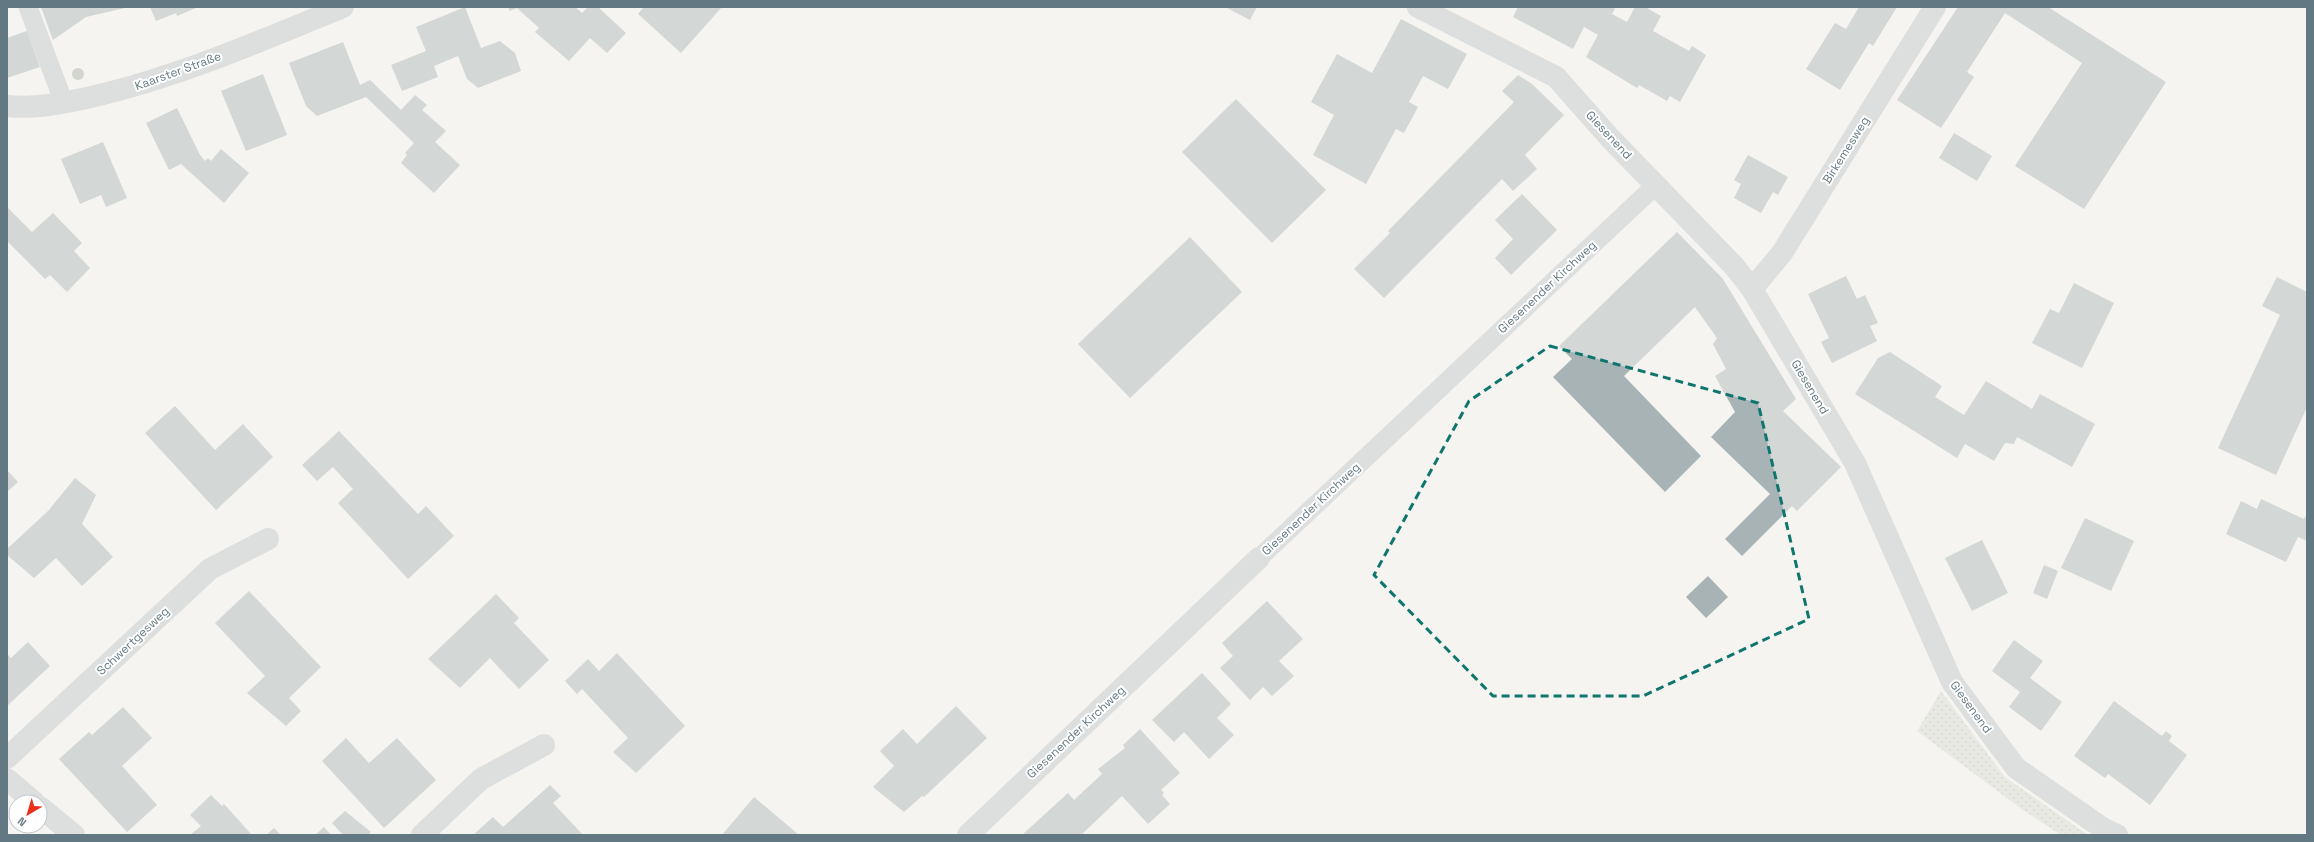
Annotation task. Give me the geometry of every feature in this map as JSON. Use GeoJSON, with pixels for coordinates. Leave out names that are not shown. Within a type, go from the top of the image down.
{"type":"FeatureCollection","features":[{"type":"Feature","properties":{"kind":"street","name":"Kaarster Straße"},"geometry":{"type":"LineString","coordinates":[[7,106],[47,106],[137,86],[248,46],[342,7]]}},
{"type":"Feature","properties":{"kind":"street","name":"Giesenend"},"geometry":{"type":"LineString","coordinates":[[1418,7],[1556,78],[1734,266],[1752,289],[1855,463],[1952,682],[2016,768],[2104,829],[2117,835]]}},
{"type":"Feature","properties":{"kind":"street","name":"Birkemesweg"},"geometry":{"type":"LineString","coordinates":[[1752,289],[1782,253],[1935,7]]}},
{"type":"Feature","properties":{"kind":"street","name":"Schwertgesweg"},"geometry":{"type":"LineString","coordinates":[[7,758],[210,570],[268,539]]}},
{"type":"Feature","properties":{"kind":"street","name":"Giesenender Kirchweg"},"geometry":{"type":"LineString","coordinates":[[968,835],[1259,558]]}},
{"type":"Feature","properties":{"kind":"street"},"geometry":{"type":"LineString","coordinates":[[422,835],[481,779],[544,745]]}},
{"type":"Feature","properties":{"kind":"street"},"geometry":{"type":"LineString","coordinates":[[7,779],[25,794]]}},
{"type":"Feature","properties":{"kind":"street"},"geometry":{"type":"LineString","coordinates":[[48,814],[74,835]]}},
{"type":"Feature","properties":{"kind":"lane"},"geometry":{"type":"LineString","coordinates":[[28,7],[64,103]]}},
{"type":"Feature","properties":{"kind":"lane","name":"Giesenender Kirchweg"},"geometry":{"type":"LineString","coordinates":[[1259,558],[1656,185]]}},
{"type":"Feature","properties":{"kind":"highlighted area"},"geometry":{"type":"Polygon","coordinates":[[[1550,346],[1758,403],[1809,619],[1643,696],[1493,696],[1374,575],[1469,401],[1550,346]]]}},
{"type":"Feature","properties":{"kind":"shaded area"},"geometry":{"type":"Polygon","coordinates":[[[1941,691],[2005,777],[2088,835],[2061,835],[2023,810],[1917,731],[1941,691]]]}},
{"type":"Feature","properties":{"kind":"building"},"geometry":{"type":"Polygon","coordinates":[[[41,7],[125,8],[86,17],[53,40],[41,7]]]}},
{"type":"Feature","properties":{"kind":"building"},"geometry":{"type":"Polygon","coordinates":[[[150,7],[198,7],[177,16],[176,13],[156,21],[150,7]]]}},
{"type":"Feature","properties":{"kind":"building"},"geometry":{"type":"Polygon","coordinates":[[[465,7],[481,48],[500,41],[515,53],[521,71],[478,88],[467,79],[458,56],[434,66],[438,77],[402,91],[391,65],[426,51],[416,27],[465,7]]]}},
{"type":"Feature","properties":{"kind":"building"},"geometry":{"type":"Polygon","coordinates":[[[508,7],[575,7],[582,13],[588,7],[598,7],[626,33],[607,53],[590,38],[569,61],[535,32],[539,28],[517,8],[510,11],[508,7]]]}},
{"type":"Feature","properties":{"kind":"building"},"geometry":{"type":"Polygon","coordinates":[[[644,7],[722,7],[681,53],[638,14],[644,7]]]}},
{"type":"Feature","properties":{"kind":"building"},"geometry":{"type":"Polygon","coordinates":[[[1225,7],[1257,7],[1250,20],[1225,7]]]}},
{"type":"Feature","properties":{"kind":"building"},"geometry":{"type":"Polygon","coordinates":[[[1518,7],[1612,7],[1615,9],[1612,14],[1627,22],[1635,7],[1645,7],[1661,16],[1653,31],[1689,51],[1692,46],[1706,55],[1680,102],[1670,96],[1667,101],[1639,85],[1637,88],[1586,57],[1598,35],[1584,27],[1573,49],[1513,17],[1518,7]]]}},
{"type":"Feature","properties":{"kind":"building"},"geometry":{"type":"Polygon","coordinates":[[[1859,7],[1897,7],[1873,46],[1869,43],[1840,90],[1806,69],[1835,23],[1846,29],[1859,7]]]}},
{"type":"Feature","properties":{"kind":"building"},"geometry":{"type":"Polygon","coordinates":[[[1958,7],[2048,7],[2166,82],[2084,209],[2015,166],[2082,63],[2005,13],[1967,72],[1974,77],[1941,128],[1897,100],[1958,7]]]}},
{"type":"Feature","properties":{"kind":"building"},"geometry":{"type":"Polygon","coordinates":[[[1401,19],[1467,54],[1448,89],[1423,76],[1409,102],[1418,107],[1404,133],[1396,129],[1366,184],[1313,155],[1334,115],[1311,102],[1337,54],[1372,73],[1401,19]]]}},
{"type":"Feature","properties":{"kind":"building"},"geometry":{"type":"Polygon","coordinates":[[[27,31],[40,67],[7,78],[7,38],[27,31]]]}},
{"type":"Feature","properties":{"kind":"building"},"geometry":{"type":"Polygon","coordinates":[[[343,42],[360,85],[370,80],[401,110],[415,95],[427,105],[422,110],[446,131],[435,142],[460,165],[434,193],[401,163],[407,155],[405,153],[414,143],[366,97],[317,116],[306,106],[289,63],[343,42]]]}},
{"type":"Feature","properties":{"kind":"building"},"geometry":{"type":"Polygon","coordinates":[[[263,74],[287,135],[246,151],[221,91],[263,74]]]}},
{"type":"Feature","properties":{"kind":"building"},"geometry":{"type":"Polygon","coordinates":[[[1518,75],[1532,84],[1564,115],[1525,155],[1537,169],[1513,191],[1502,179],[1384,298],[1354,269],[1390,233],[1388,231],[1514,102],[1502,91],[1518,75]]]}},
{"type":"Feature","properties":{"kind":"building"},"geometry":{"type":"Polygon","coordinates":[[[1236,99],[1326,190],[1272,243],[1182,152],[1236,99]]]}},
{"type":"Feature","properties":{"kind":"building"},"geometry":{"type":"Polygon","coordinates":[[[177,108],[200,155],[205,161],[208,158],[211,161],[221,149],[249,173],[224,203],[181,164],[169,170],[146,123],[177,108]]]}},
{"type":"Feature","properties":{"kind":"building"},"geometry":{"type":"Polygon","coordinates":[[[1954,133],[1992,156],[1977,181],[1939,158],[1954,133]]]}},
{"type":"Feature","properties":{"kind":"building"},"geometry":{"type":"Polygon","coordinates":[[[103,142],[127,198],[106,207],[101,195],[80,204],[61,159],[103,142]]]}},
{"type":"Feature","properties":{"kind":"building"},"geometry":{"type":"Polygon","coordinates":[[[1748,155],[1788,177],[1778,195],[1773,192],[1761,213],[1734,198],[1741,184],[1734,180],[1748,155]]]}},
{"type":"Feature","properties":{"kind":"building"},"geometry":{"type":"Polygon","coordinates":[[[1522,194],[1557,230],[1511,275],[1495,258],[1513,239],[1495,220],[1522,194]]]}},
{"type":"Feature","properties":{"kind":"building"},"geometry":{"type":"Polygon","coordinates":[[[7,207],[32,232],[53,213],[82,243],[74,251],[90,268],[67,292],[50,275],[45,279],[7,241],[7,207]]]}},
{"type":"Feature","properties":{"kind":"building"},"geometry":{"type":"Polygon","coordinates":[[[1677,232],[1723,279],[1796,399],[1783,411],[1841,467],[1797,511],[1792,506],[1742,556],[1725,539],[1770,494],[1711,437],[1735,412],[1715,376],[1726,369],[1713,344],[1717,338],[1695,307],[1624,376],[1701,456],[1665,492],[1553,377],[1572,359],[1559,346],[1677,232]]]}},
{"type":"Feature","properties":{"kind":"building"},"geometry":{"type":"Polygon","coordinates":[[[1190,237],[1242,292],[1130,398],[1078,344],[1190,237]]]}},
{"type":"Feature","properties":{"kind":"building"},"geometry":{"type":"Polygon","coordinates":[[[1846,276],[1857,299],[1865,295],[1878,323],[1870,326],[1877,341],[1832,363],[1821,342],[1829,338],[1808,294],[1846,276]]]}},
{"type":"Feature","properties":{"kind":"building"},"geometry":{"type":"Polygon","coordinates":[[[2277,277],[2307,292],[2307,407],[2276,475],[2218,448],[2280,315],[2262,306],[2277,277]]]}},
{"type":"Feature","properties":{"kind":"building"},"geometry":{"type":"Polygon","coordinates":[[[2074,283],[2114,303],[2082,368],[2032,343],[2050,309],[2059,313],[2074,283]]]}},
{"type":"Feature","properties":{"kind":"building"},"geometry":{"type":"Polygon","coordinates":[[[1890,352],[1942,386],[1935,397],[1964,415],[1986,381],[2032,409],[2040,394],[2095,424],[2072,467],[2017,437],[2014,444],[2005,443],[1994,461],[1965,444],[1957,458],[1855,394],[1878,358],[1890,352]]]}},
{"type":"Feature","properties":{"kind":"building"},"geometry":{"type":"Polygon","coordinates":[[[175,406],[215,450],[243,424],[273,457],[216,510],[145,433],[175,406]]]}},
{"type":"Feature","properties":{"kind":"building"},"geometry":{"type":"Polygon","coordinates":[[[339,431],[418,514],[426,506],[454,536],[408,579],[338,503],[353,489],[333,467],[317,481],[302,465],[339,431]]]}},
{"type":"Feature","properties":{"kind":"building"},"geometry":{"type":"Polygon","coordinates":[[[7,470],[18,482],[7,492],[7,470]]]}},
{"type":"Feature","properties":{"kind":"building"},"geometry":{"type":"Polygon","coordinates":[[[75,478],[96,495],[82,524],[113,557],[82,586],[56,558],[34,578],[7,555],[7,549],[48,511],[75,478]]]}},
{"type":"Feature","properties":{"kind":"building"},"geometry":{"type":"Polygon","coordinates":[[[2261,499],[2304,519],[2307,514],[2307,541],[2298,537],[2286,562],[2226,534],[2241,501],[2257,509],[2261,499]]]}},
{"type":"Feature","properties":{"kind":"building"},"geometry":{"type":"Polygon","coordinates":[[[2085,518],[2134,541],[2111,591],[2061,568],[2085,518]]]}},
{"type":"Feature","properties":{"kind":"building"},"geometry":{"type":"Polygon","coordinates":[[[1982,540],[2008,593],[1972,611],[1945,558],[1982,540]]]}},
{"type":"Feature","properties":{"kind":"building"},"geometry":{"type":"Polygon","coordinates":[[[2044,565],[2058,571],[2047,599],[2033,593],[2044,565]]]}},
{"type":"Feature","properties":{"kind":"building"},"geometry":{"type":"Polygon","coordinates":[[[1708,576],[1728,597],[1706,618],[1686,597],[1708,576]]]}},
{"type":"Feature","properties":{"kind":"building"},"geometry":{"type":"Polygon","coordinates":[[[249,591],[321,667],[289,698],[301,711],[286,726],[247,693],[265,676],[215,623],[249,591]]]}},
{"type":"Feature","properties":{"kind":"building"},"geometry":{"type":"Polygon","coordinates":[[[496,594],[519,618],[514,623],[549,660],[519,689],[490,658],[460,688],[428,659],[496,594]]]}},
{"type":"Feature","properties":{"kind":"building"},"geometry":{"type":"Polygon","coordinates":[[[1267,601],[1303,639],[1279,661],[1294,676],[1272,696],[1263,687],[1250,700],[1220,668],[1233,656],[1222,643],[1267,601]]]}},
{"type":"Feature","properties":{"kind":"building"},"geometry":{"type":"Polygon","coordinates":[[[2014,640],[2043,661],[2030,678],[2062,702],[2041,731],[2009,707],[2020,692],[1992,671],[2014,640]]]}},
{"type":"Feature","properties":{"kind":"building"},"geometry":{"type":"Polygon","coordinates":[[[28,642],[50,666],[7,706],[7,654],[11,658],[28,642]]]}},
{"type":"Feature","properties":{"kind":"building"},"geometry":{"type":"Polygon","coordinates":[[[617,653],[685,726],[636,773],[613,752],[628,738],[582,689],[577,694],[565,681],[588,659],[599,671],[617,653]]]}},
{"type":"Feature","properties":{"kind":"building"},"geometry":{"type":"Polygon","coordinates":[[[1202,673],[1231,704],[1217,718],[1234,735],[1209,759],[1184,732],[1174,742],[1152,720],[1202,673]]]}},
{"type":"Feature","properties":{"kind":"building"},"geometry":{"type":"Polygon","coordinates":[[[2114,701],[2162,736],[2166,731],[2172,736],[2169,741],[2187,755],[2150,805],[2108,774],[2105,778],[2074,756],[2114,701]]]}},
{"type":"Feature","properties":{"kind":"building"},"geometry":{"type":"Polygon","coordinates":[[[956,706],[987,738],[924,797],[922,796],[904,812],[873,787],[894,766],[880,751],[903,729],[917,744],[956,706]]]}},
{"type":"Feature","properties":{"kind":"building"},"geometry":{"type":"Polygon","coordinates":[[[123,707],[152,738],[122,766],[157,805],[127,832],[59,759],[89,732],[92,735],[123,707]]]}},
{"type":"Feature","properties":{"kind":"building"},"geometry":{"type":"Polygon","coordinates":[[[1140,729],[1180,773],[1161,790],[1164,793],[1162,795],[1170,804],[1148,824],[1122,796],[1081,835],[1022,835],[1068,793],[1074,800],[1102,774],[1098,769],[1125,748],[1123,745],[1140,729]]]}},
{"type":"Feature","properties":{"kind":"building"},"geometry":{"type":"Polygon","coordinates":[[[346,738],[369,763],[397,738],[436,780],[384,828],[322,761],[346,738]]]}},
{"type":"Feature","properties":{"kind":"building"},"geometry":{"type":"Polygon","coordinates":[[[550,785],[561,796],[553,803],[583,835],[473,835],[493,817],[503,827],[550,785]]]}},
{"type":"Feature","properties":{"kind":"building"},"geometry":{"type":"Polygon","coordinates":[[[211,795],[222,806],[224,804],[252,835],[190,835],[201,826],[190,815],[211,795]]]}},
{"type":"Feature","properties":{"kind":"building"},"geometry":{"type":"Polygon","coordinates":[[[754,797],[799,835],[722,835],[754,797]]]}},
{"type":"Feature","properties":{"kind":"building"},"geometry":{"type":"Polygon","coordinates":[[[345,811],[371,832],[368,835],[343,835],[332,823],[345,811]]]}},
{"type":"Feature","properties":{"kind":"building"},"geometry":{"type":"Polygon","coordinates":[[[324,827],[331,835],[315,835],[324,827]]]}},
{"type":"Feature","properties":{"kind":"building"},"geometry":{"type":"Polygon","coordinates":[[[274,828],[281,835],[266,835],[274,828]]]}}]}
